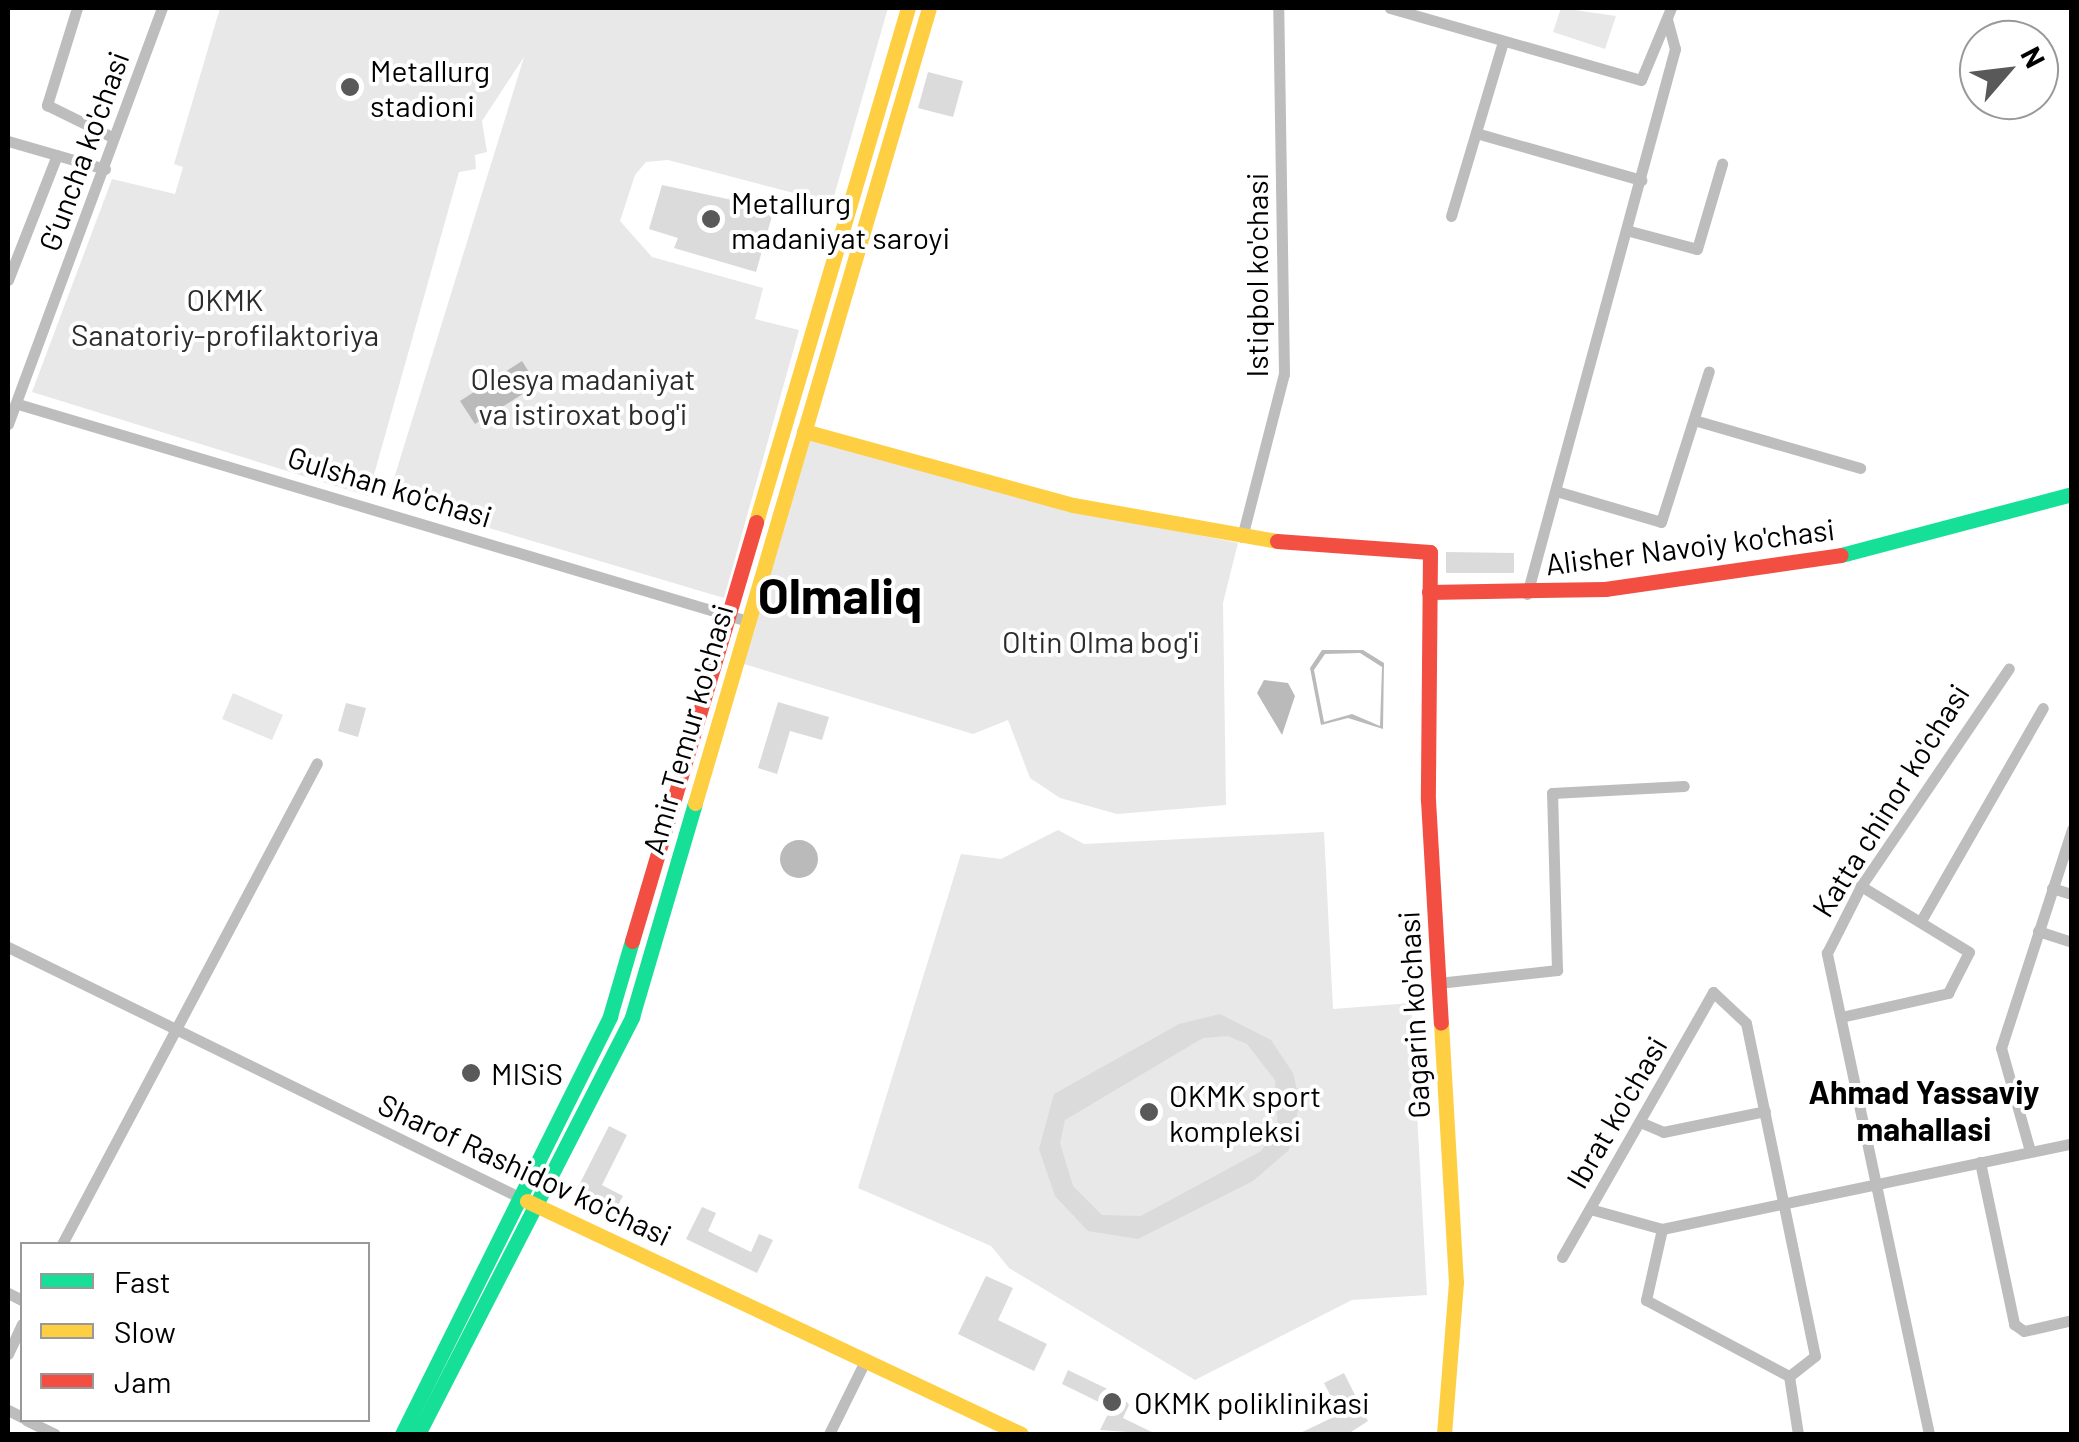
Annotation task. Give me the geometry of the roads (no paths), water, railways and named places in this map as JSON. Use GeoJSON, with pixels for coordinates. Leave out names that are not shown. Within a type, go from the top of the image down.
{"type":"FeatureCollection","features":[{"type":"Feature","properties":{"kind":"main road","name":"Amir Temur ko'chasi"},"geometry":{"type":"LineString","coordinates":[[418,1434],[610,1016],[908,8]]}},
{"type":"Feature","properties":{"kind":"main road","name":"Amir Temur ko'chasi"},"geometry":{"type":"LineString","coordinates":[[402,1434],[632,1017],[930,8]]}},
{"type":"Feature","properties":{"kind":"main road"},"geometry":{"type":"LineString","coordinates":[[860,172],[880,174]]}},
{"type":"Feature","properties":{"kind":"main road"},"geometry":{"type":"LineString","coordinates":[[813,335],[831,341]]}},
{"type":"Feature","properties":{"kind":"main road"},"geometry":{"type":"LineString","coordinates":[[804,431],[1074,505],[1242,537]]}},
{"type":"Feature","properties":{"kind":"main road","name":"Alisher Navoiy ko'chasi"},"geometry":{"type":"LineString","coordinates":[[1429,592],[1527,594],[1803,565],[2072,494]]}},
{"type":"Feature","properties":{"kind":"main road","name":"Gagarin ko'chasi"},"geometry":{"type":"LineString","coordinates":[[1242,537],[1424,548],[1433,558],[1429,592],[1438,983],[1456,1282],[1444,1434]]}},
{"type":"Feature","properties":{"kind":"main road","name":"Sharof Rashidov ko'chasi"},"geometry":{"type":"LineString","coordinates":[[528,1201],[1021,1434]]}},
{"type":"Feature","properties":{"kind":"street"},"geometry":{"type":"LineString","coordinates":[[76,8],[47,105],[110,136]]}},
{"type":"Feature","properties":{"kind":"street","name":"G‘uncha ko'chasi"},"geometry":{"type":"LineString","coordinates":[[8,424],[105,169],[110,136],[162,8]]}},
{"type":"Feature","properties":{"kind":"street","name":"Istiqbol ko'chasi"},"geometry":{"type":"LineString","coordinates":[[1242,537],[1284,374],[1278,8]]}},
{"type":"Feature","properties":{"kind":"street"},"geometry":{"type":"LineString","coordinates":[[1390,8],[1641,80],[1669,14]]}},
{"type":"Feature","properties":{"kind":"street"},"geometry":{"type":"LineString","coordinates":[[1438,8],[1442,22]]}},
{"type":"Feature","properties":{"kind":"street"},"geometry":{"type":"LineString","coordinates":[[1527,594],[1676,49],[1669,14]]}},
{"type":"Feature","properties":{"kind":"street"},"geometry":{"type":"LineString","coordinates":[[1451,216],[1503,42]]}},
{"type":"Feature","properties":{"kind":"street"},"geometry":{"type":"LineString","coordinates":[[1476,133],[1641,180]]}},
{"type":"Feature","properties":{"kind":"street"},"geometry":{"type":"LineString","coordinates":[[8,142],[105,169]]}},
{"type":"Feature","properties":{"kind":"street"},"geometry":{"type":"LineString","coordinates":[[8,280],[57,155]]}},
{"type":"Feature","properties":{"kind":"street"},"geometry":{"type":"LineString","coordinates":[[1626,230],[1697,249],[1722,164]]}},
{"type":"Feature","properties":{"kind":"street"},"geometry":{"type":"LineString","coordinates":[[1556,491],[1661,522],[1709,371]]}},
{"type":"Feature","properties":{"kind":"street","name":"Gulshan ko'chasi"},"geometry":{"type":"LineString","coordinates":[[18,404],[748,621]]}},
{"type":"Feature","properties":{"kind":"street"},"geometry":{"type":"LineString","coordinates":[[1694,420],[1860,468]]}},
{"type":"Feature","properties":{"kind":"street","name":"Katta chinor ko'chasi"},"geometry":{"type":"LineString","coordinates":[[1929,1434],[1827,953],[1861,886],[2008,668]]}},
{"type":"Feature","properties":{"kind":"street"},"geometry":{"type":"LineString","coordinates":[[1922,919],[2044,708]]}},
{"type":"Feature","properties":{"kind":"street"},"geometry":{"type":"LineString","coordinates":[[63,1242],[170,1030],[316,763]]}},
{"type":"Feature","properties":{"kind":"street"},"geometry":{"type":"LineString","coordinates":[[1438,983],[1557,970],[1552,793],[1684,786]]}},
{"type":"Feature","properties":{"kind":"street"},"geometry":{"type":"LineString","coordinates":[[2030,1152],[2001,1048],[2070,836]]}},
{"type":"Feature","properties":{"kind":"street"},"geometry":{"type":"LineString","coordinates":[[1841,1018],[1953,988],[1968,946],[1861,886]]}},
{"type":"Feature","properties":{"kind":"street"},"geometry":{"type":"LineString","coordinates":[[2052,888],[2072,894]]}},
{"type":"Feature","properties":{"kind":"street"},"geometry":{"type":"LineString","coordinates":[[2038,931],[2072,942]]}},
{"type":"Feature","properties":{"kind":"street","name":"Sharof Rashidov ko'chasi"},"geometry":{"type":"LineString","coordinates":[[8,948],[528,1201]]}},
{"type":"Feature","properties":{"kind":"street","name":"Ibrat ko'chasi"},"geometry":{"type":"LineString","coordinates":[[1562,1257],[1713,992],[1746,1023],[1765,1111]]}},
{"type":"Feature","properties":{"kind":"street"},"geometry":{"type":"LineString","coordinates":[[1640,1122],[1663,1132],[1765,1111],[1815,1356],[1789,1376]]}},
{"type":"Feature","properties":{"kind":"street"},"geometry":{"type":"LineString","coordinates":[[1590,1209],[1662,1229],[2071,1144]]}},
{"type":"Feature","properties":{"kind":"street"},"geometry":{"type":"LineString","coordinates":[[1980,1162],[2014,1324],[2024,1331],[2072,1320]]}},
{"type":"Feature","properties":{"kind":"street"},"geometry":{"type":"LineString","coordinates":[[1662,1229],[1646,1300],[1789,1376]]}},
{"type":"Feature","properties":{"kind":"street"},"geometry":{"type":"LineString","coordinates":[[8,1354],[20,1328]]}},
{"type":"Feature","properties":{"kind":"street"},"geometry":{"type":"LineString","coordinates":[[829,1434],[865,1361]]}},
{"type":"Feature","properties":{"kind":"street"},"geometry":{"type":"LineString","coordinates":[[1789,1376],[1798,1434]]}},
{"type":"Feature","properties":{"kind":"street"},"geometry":{"type":"LineString","coordinates":[[32,1422],[55,1434]]}},
{"type":"Feature","properties":{"kind":"place","name":"Metallurg stadioni"},"geometry":{"type":"Point","coordinates":[350,87]}},
{"type":"Feature","properties":{"kind":"place","name":"Metallurg madaniyat saroyi"},"geometry":{"type":"Point","coordinates":[711,219]}},
{"type":"Feature","properties":{"kind":"place","name":"MISiS"},"geometry":{"type":"Point","coordinates":[471,1073]}},
{"type":"Feature","properties":{"kind":"place","name":"OKMK sport kompleksi"},"geometry":{"type":"Point","coordinates":[1149,1112]}},
{"type":"Feature","properties":{"kind":"place","name":"OKMK poliklinikasi"},"geometry":{"type":"Point","coordinates":[1112,1402]}},
{"type":"Feature","properties":{"kind":"district","name":"Olmaliq"},"geometry":{"type":"Point","coordinates":[840,595]}},
{"type":"Feature","properties":{"kind":"district","name":"Ahmad Yassaviy mahallasi"},"geometry":{"type":"Point","coordinates":[1924,1110]}},
{"type":"Feature","properties":{"kind":"park label","name":"OKMK Sanatoriy-profilaktoriya"},"geometry":{"type":"Point","coordinates":[225,316]}},
{"type":"Feature","properties":{"kind":"park label","name":"Olesya madaniyat va istiroxat bog'i"},"geometry":{"type":"Point","coordinates":[583,395]}},
{"type":"Feature","properties":{"kind":"park label","name":"Oltin Olma bog'i"},"geometry":{"type":"Point","coordinates":[1101,641]}}]}
